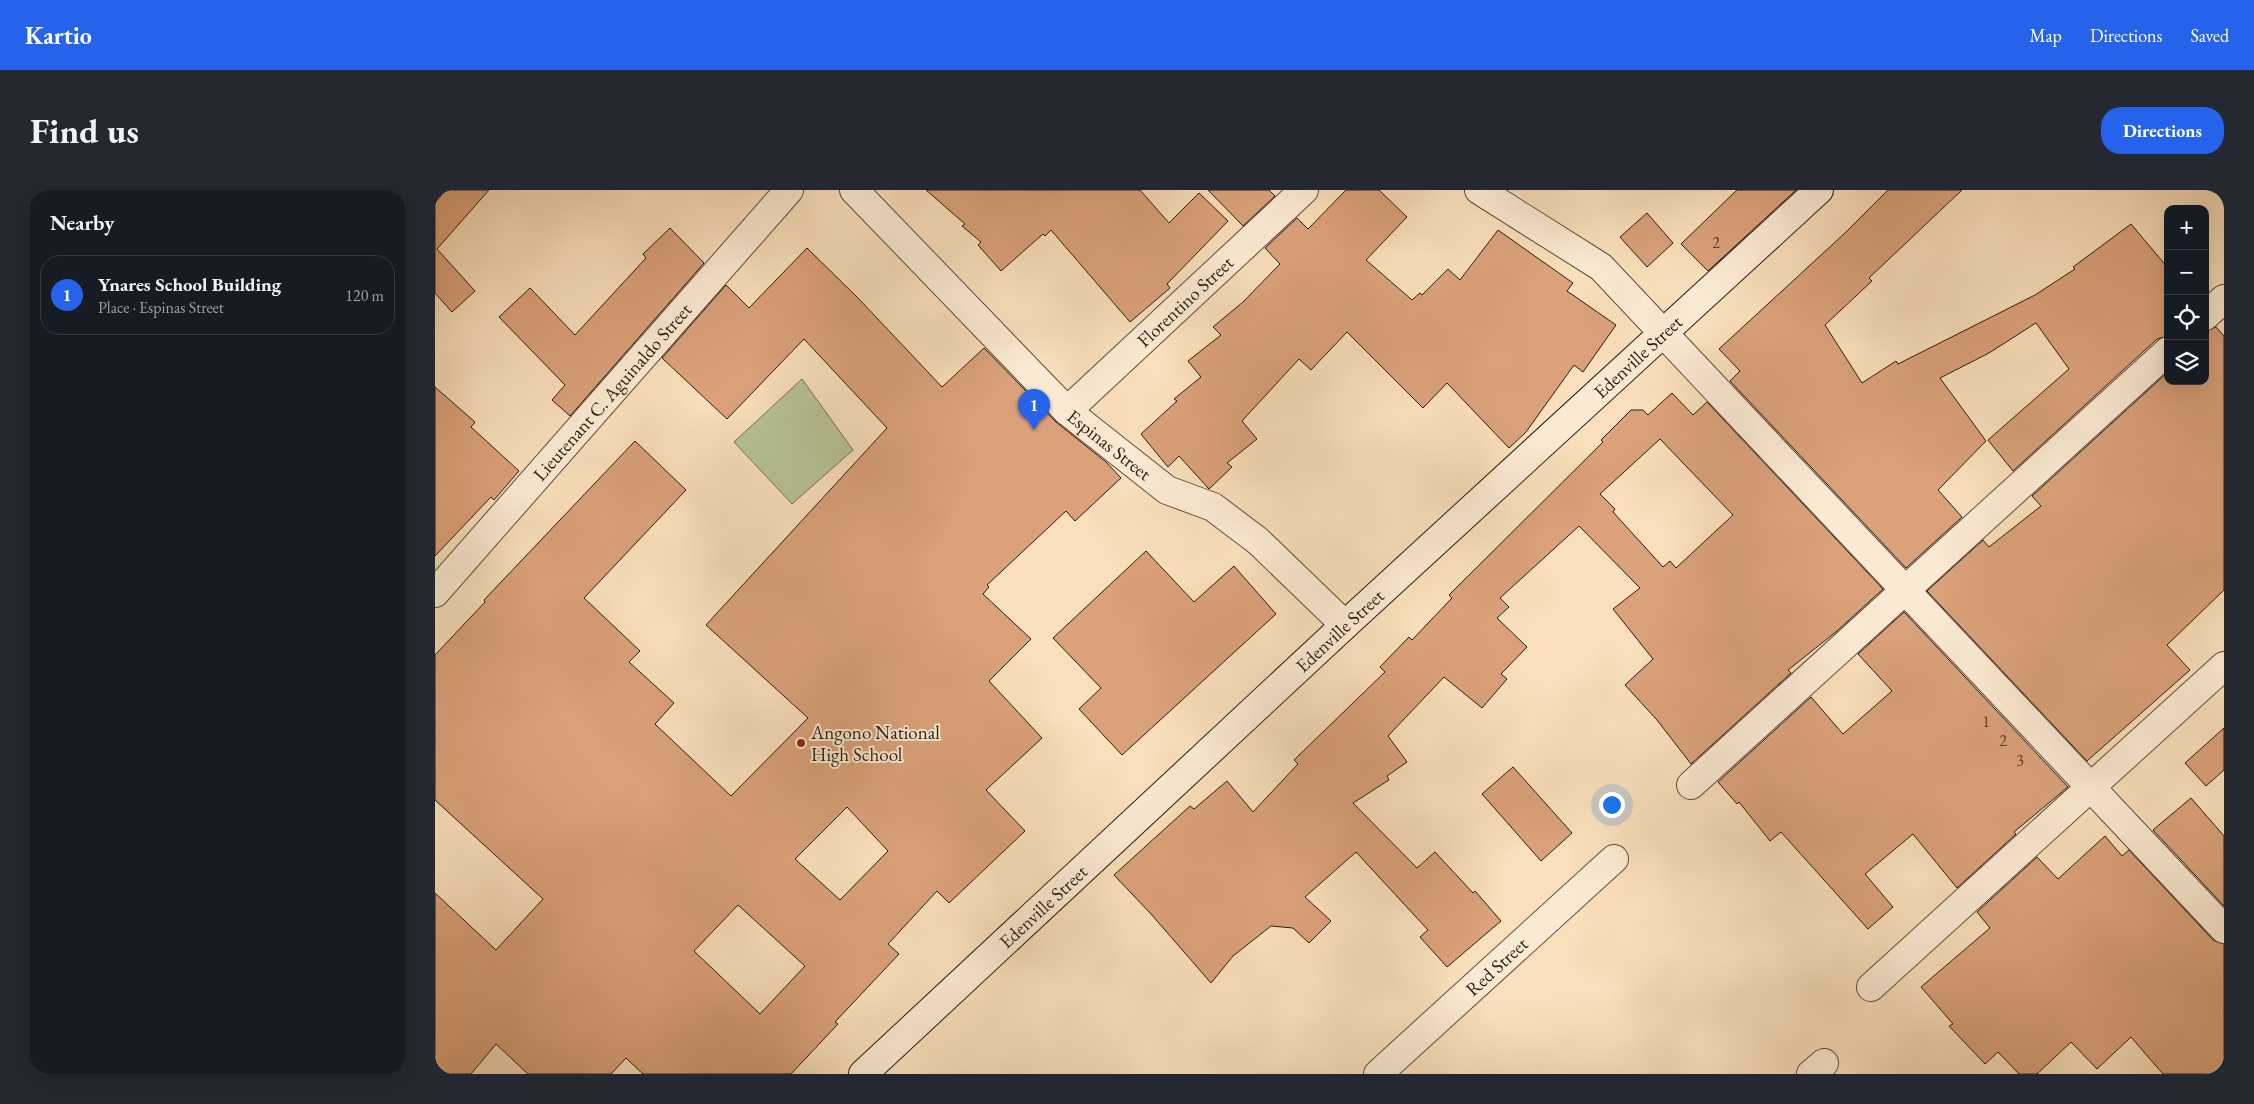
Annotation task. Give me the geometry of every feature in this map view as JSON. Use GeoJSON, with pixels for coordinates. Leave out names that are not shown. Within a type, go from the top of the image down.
{"type":"FeatureCollection","features":[{"type":"Feature","properties":{"kind":"street","name":"Lieutenant C. Aguinaldo Street"},"geometry":{"type":"LineString","coordinates":[[435,593],[789,190]]}},
{"type":"Feature","properties":{"kind":"street","name":"Espinas Street"},"geometry":{"type":"LineString","coordinates":[[854,190],[1067,411],[1167,490],[1213,507],[1258,540],[1345,626]]}},
{"type":"Feature","properties":{"kind":"street","name":"Florentino Street"},"geometry":{"type":"LineString","coordinates":[[1067,411],[1304,190]]}},
{"type":"Feature","properties":{"kind":"street"},"geometry":{"type":"LineString","coordinates":[[1479,190],[1601,267],[2224,929]]}},
{"type":"Feature","properties":{"kind":"street","name":"Edenville Street"},"geometry":{"type":"LineString","coordinates":[[863,1074],[1663,331],[1819,190]]}},
{"type":"Feature","properties":{"kind":"street"},"geometry":{"type":"LineString","coordinates":[[2209,313],[2224,300]]}},
{"type":"Feature","properties":{"kind":"street"},"geometry":{"type":"LineString","coordinates":[[1691,785],[2164,355]]}},
{"type":"Feature","properties":{"kind":"street"},"geometry":{"type":"LineString","coordinates":[[1871,987],[2091,789],[2224,666]]}},
{"type":"Feature","properties":{"kind":"street","name":"Red Street"},"geometry":{"type":"LineString","coordinates":[[1378,1074],[1614,859]]}},
{"type":"Feature","properties":{"kind":"green space"},"geometry":{"type":"Polygon","coordinates":[[[802,379],[853,450],[792,504],[734,442],[802,379]]]}},
{"type":"Feature","properties":{"kind":"building"},"geometry":{"type":"Polygon","coordinates":[[[446,190],[489,190],[437,249],[475,291],[452,312],[435,293],[435,203],[446,190]]]}},
{"type":"Feature","properties":{"kind":"building"},"geometry":{"type":"Polygon","coordinates":[[[926,190],[1140,190],[1169,223],[1199,193],[1228,221],[1167,284],[1170,288],[1130,322],[1051,230],[1045,236],[1043,234],[1001,271],[978,245],[981,242],[962,226],[965,224],[926,190]]]}},
{"type":"Feature","properties":{"kind":"building"},"geometry":{"type":"Polygon","coordinates":[[[1208,190],[1269,190],[1275,196],[1243,226],[1208,190]]]}},
{"type":"Feature","properties":{"kind":"building"},"geometry":{"type":"Polygon","coordinates":[[[1346,190],[1379,190],[1407,217],[1366,260],[1412,300],[1420,293],[1422,295],[1448,269],[1460,280],[1498,230],[1573,283],[1567,291],[1616,325],[1583,372],[1574,365],[1526,432],[1509,448],[1447,383],[1423,408],[1347,332],[1311,370],[1299,359],[1242,421],[1257,439],[1227,463],[1232,467],[1209,489],[1179,456],[1168,467],[1141,434],[1177,401],[1174,399],[1201,377],[1188,361],[1221,335],[1213,327],[1243,302],[1280,264],[1265,248],[1297,218],[1308,229],[1346,190]]]}},
{"type":"Feature","properties":{"kind":"building"},"geometry":{"type":"Polygon","coordinates":[[[1737,190],[1796,190],[1708,271],[1681,244],[1737,190]]]}},
{"type":"Feature","properties":{"kind":"building"},"geometry":{"type":"Polygon","coordinates":[[[1888,190],[1962,190],[1869,278],[1872,281],[1825,325],[1862,383],[1896,361],[1898,364],[2035,295],[2075,269],[2073,267],[2131,224],[2164,263],[2164,337],[2157,339],[2013,471],[1988,440],[2069,369],[2036,323],[1989,353],[1940,378],[1986,441],[1938,490],[1962,517],[1906,568],[1730,381],[1740,371],[1719,349],[1845,233],[1888,190]]]}},
{"type":"Feature","properties":{"kind":"building"},"geometry":{"type":"Polygon","coordinates":[[[1647,213],[1673,243],[1647,267],[1620,237],[1647,213]]]}},
{"type":"Feature","properties":{"kind":"building"},"geometry":{"type":"Polygon","coordinates":[[[670,228],[704,263],[570,416],[552,400],[565,385],[499,317],[530,288],[575,335],[646,258],[643,254],[670,228]]]}},
{"type":"Feature","properties":{"kind":"building","name":"Angono National High School"},"geometry":{"type":"Polygon","coordinates":[[[807,248],[858,298],[942,387],[984,348],[1056,422],[1106,462],[1121,478],[1075,521],[1066,511],[987,585],[989,587],[983,594],[1031,639],[989,681],[1042,738],[986,790],[1025,831],[949,903],[937,891],[888,944],[899,954],[835,1022],[838,1024],[791,1074],[643,1074],[626,1058],[611,1074],[528,1074],[496,1044],[471,1074],[435,1074],[435,893],[496,950],[543,899],[435,800],[435,655],[485,602],[484,600],[635,441],[686,490],[584,598],[640,651],[629,662],[674,703],[655,724],[731,796],[808,718],[706,625],[887,428],[804,339],[727,419],[662,358],[726,285],[749,308],[807,248]],[[847,807],[795,859],[840,900],[888,851],[847,807]],[[738,905],[694,951],[760,1014],[805,966],[738,905]]]}},
{"type":"Feature","properties":{"kind":"building"},"geometry":{"type":"Polygon","coordinates":[[[2216,327],[2224,336],[2224,590],[2167,645],[2190,670],[2087,761],[1927,591],[1983,540],[1989,547],[2041,506],[2032,496],[2164,376],[2164,385],[2209,385],[2209,330],[2216,327]]]}},
{"type":"Feature","properties":{"kind":"building"},"geometry":{"type":"Polygon","coordinates":[[[435,387],[475,422],[471,427],[519,471],[494,500],[491,497],[435,556],[435,387]]]}},
{"type":"Feature","properties":{"kind":"building"},"geometry":{"type":"Polygon","coordinates":[[[1672,393],[1693,415],[1707,402],[1883,589],[1837,631],[1788,670],[1791,673],[1691,764],[1657,720],[1625,685],[1653,659],[1613,609],[1640,588],[1579,526],[1500,598],[1509,607],[1497,618],[1527,647],[1501,674],[1507,679],[1482,708],[1444,677],[1388,736],[1407,762],[1387,776],[1389,780],[1353,803],[1417,868],[1435,852],[1473,893],[1475,891],[1501,921],[1447,967],[1420,937],[1428,930],[1356,852],[1305,897],[1331,921],[1309,943],[1293,928],[1271,926],[1233,956],[1211,983],[1114,875],[1190,806],[1194,809],[1227,781],[1253,812],[1298,764],[1294,760],[1385,672],[1380,667],[1409,637],[1412,640],[1452,598],[1449,595],[1603,442],[1601,440],[1631,410],[1643,410],[1648,415],[1672,393]],[[1660,439],[1600,494],[1615,509],[1613,512],[1663,567],[1670,561],[1676,568],[1733,515],[1660,439]]]}},
{"type":"Feature","properties":{"kind":"building"},"geometry":{"type":"Polygon","coordinates":[[[1146,551],[1194,602],[1234,566],[1276,614],[1122,755],[1079,709],[1101,688],[1053,638],[1146,551]]]}},
{"type":"Feature","properties":{"kind":"building"},"geometry":{"type":"Polygon","coordinates":[[[1904,612],[2068,787],[2014,832],[2016,834],[1957,888],[1913,834],[1865,874],[1893,907],[1868,929],[1781,832],[1770,841],[1739,802],[1737,804],[1718,782],[1811,697],[1843,734],[1892,691],[1858,654],[1904,612]]]}},
{"type":"Feature","properties":{"kind":"building"},"geometry":{"type":"Polygon","coordinates":[[[2224,728],[2224,770],[2206,786],[2185,763],[2224,728]]]}},
{"type":"Feature","properties":{"kind":"building"},"geometry":{"type":"Polygon","coordinates":[[[1513,767],[1572,833],[1541,861],[1482,794],[1513,767]]]}},
{"type":"Feature","properties":{"kind":"building"},"geometry":{"type":"Polygon","coordinates":[[[2191,798],[2224,836],[2224,906],[2153,830],[2191,798]]]}},
{"type":"Feature","properties":{"kind":"building"},"geometry":{"type":"Polygon","coordinates":[[[2105,836],[2122,856],[2129,850],[2213,940],[2224,944],[2224,1074],[2163,1074],[2131,1037],[2097,1069],[2071,1042],[2037,1074],[2019,1074],[1998,1052],[1985,1064],[1949,1026],[1953,1024],[1921,987],[1990,928],[1977,912],[2037,857],[2058,879],[2105,836]]]}},
{"type":"Feature","properties":{"kind":"place","name":"Ynares School Building"},"geometry":{"type":"Point","coordinates":[1034,430]}},
{"type":"Feature","properties":{"kind":"place","name":"Angono National High School"},"geometry":{"type":"Point","coordinates":[801,743]}}]}
